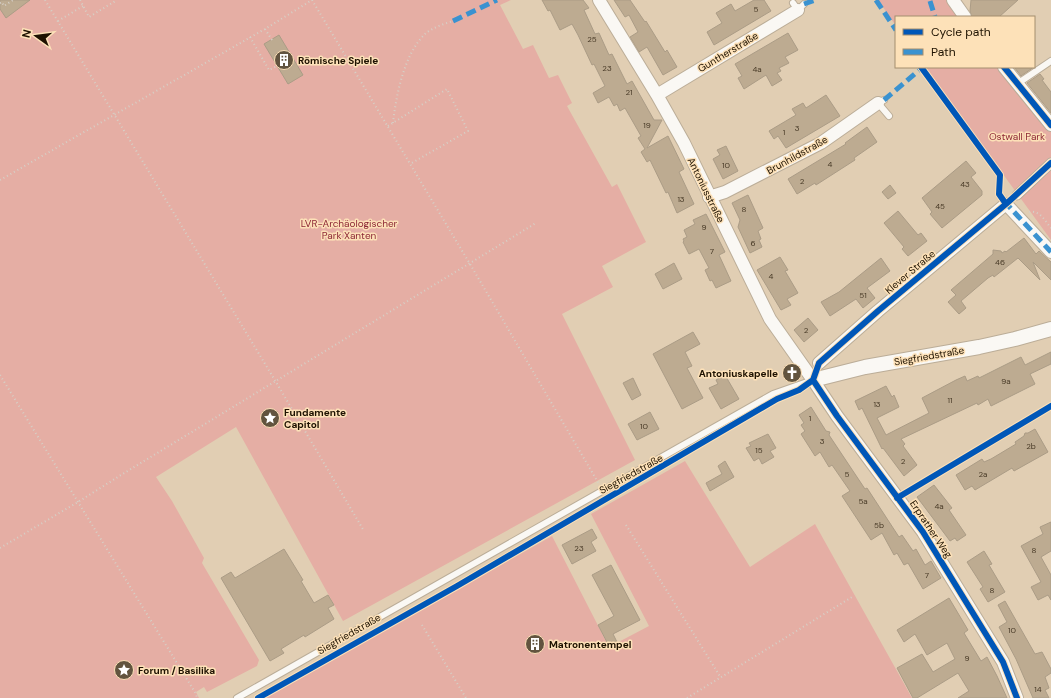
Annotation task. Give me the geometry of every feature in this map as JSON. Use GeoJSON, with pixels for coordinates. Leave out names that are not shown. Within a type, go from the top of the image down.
{"type":"FeatureCollection","features":[{"type":"Feature","properties":{"kind":"street","name":"Antoniusstraße"},"geometry":{"type":"LineString","coordinates":[[599,0],[657,94],[684,143],[709,197],[770,319],[814,380]]}},
{"type":"Feature","properties":{"kind":"street"},"geometry":{"type":"LineString","coordinates":[[957,1],[964,16]]}},
{"type":"Feature","properties":{"kind":"street","name":"Guntherstraße"},"geometry":{"type":"LineString","coordinates":[[657,94],[798,6]]}},
{"type":"Feature","properties":{"kind":"street"},"geometry":{"type":"LineString","coordinates":[[1005,68],[1051,125]]}},
{"type":"Feature","properties":{"kind":"street","name":"Brunhildstraße"},"geometry":{"type":"LineString","coordinates":[[709,197],[725,192],[821,143],[881,101]]}},
{"type":"Feature","properties":{"kind":"street","name":"Klever Straße"},"geometry":{"type":"LineString","coordinates":[[819,363],[878,311],[1013,199],[1051,163]]}},
{"type":"Feature","properties":{"kind":"street"},"geometry":{"type":"LineString","coordinates":[[1013,199],[1051,252]]}},
{"type":"Feature","properties":{"kind":"street","name":"Siegfriedstraße"},"geometry":{"type":"LineString","coordinates":[[814,380],[865,367],[979,347],[1016,339],[1051,329]]}},
{"type":"Feature","properties":{"kind":"street","name":"Erprather Weg"},"geometry":{"type":"LineString","coordinates":[[814,380],[837,416],[923,532],[1003,662],[1017,698]]}},
{"type":"Feature","properties":{"kind":"lane"},"geometry":{"type":"LineString","coordinates":[[1017,84],[1051,61]]}},
{"type":"Feature","properties":{"kind":"lane"},"geometry":{"type":"LineString","coordinates":[[881,101],[889,116]]}},
{"type":"Feature","properties":{"kind":"lane","name":"Siegfriedstraße"},"geometry":{"type":"LineString","coordinates":[[239,697],[773,394],[814,380]]}},
{"type":"Feature","properties":{"kind":"path"},"geometry":{"type":"LineString","coordinates":[[0,4],[2,2],[4,6],[13,0]]}},
{"type":"Feature","properties":{"kind":"path"},"geometry":{"type":"LineString","coordinates":[[45,0],[276,382],[364,531]]}},
{"type":"Feature","properties":{"kind":"path"},"geometry":{"type":"LineString","coordinates":[[80,0],[89,17],[117,0]]}},
{"type":"Feature","properties":{"kind":"path"},"geometry":{"type":"LineString","coordinates":[[0,180],[265,29],[312,0],[315,0]]}},
{"type":"Feature","properties":{"kind":"path"},"geometry":{"type":"LineString","coordinates":[[312,0],[470,264],[602,490]]}},
{"type":"Feature","properties":{"kind":"path"},"geometry":{"type":"LineString","coordinates":[[58,21],[83,6]]}},
{"type":"Feature","properties":{"kind":"path"},"geometry":{"type":"LineString","coordinates":[[393,123],[395,104],[402,76],[413,50],[425,34],[452,21]]}},
{"type":"Feature","properties":{"kind":"path"},"geometry":{"type":"LineString","coordinates":[[265,29],[272,40]]}},
{"type":"Feature","properties":{"kind":"path"},"geometry":{"type":"LineString","coordinates":[[250,37],[269,70],[277,66]]}},
{"type":"Feature","properties":{"kind":"path"},"geometry":{"type":"LineString","coordinates":[[388,126],[447,89],[468,131],[410,164]]}},
{"type":"Feature","properties":{"kind":"path"},"geometry":{"type":"LineString","coordinates":[[0,548],[536,223]]}},
{"type":"Feature","properties":{"kind":"path"},"geometry":{"type":"LineString","coordinates":[[0,375],[196,694],[197,698]]}},
{"type":"Feature","properties":{"kind":"path"},"geometry":{"type":"LineString","coordinates":[[626,525],[721,678]]}},
{"type":"Feature","properties":{"kind":"path"},"geometry":{"type":"LineString","coordinates":[[687,698],[852,597]]}},
{"type":"Feature","properties":{"kind":"path"},"geometry":{"type":"LineString","coordinates":[[422,625],[466,698]]}},
{"type":"Feature","properties":{"kind":"green space","name":"LVR-Archäologischer Park Xanten"},"geometry":{"type":"Polygon","coordinates":[[[0,0],[511,0],[500,5],[523,49],[533,45],[549,78],[558,75],[572,103],[567,106],[612,187],[617,184],[646,242],[602,266],[613,287],[562,314],[635,460],[343,621],[236,427],[156,477],[172,501],[204,558],[202,563],[259,660],[257,666],[207,692],[204,687],[196,692],[199,698],[0,698],[0,0]]]}},
{"type":"Feature","properties":{"kind":"green space"},"geometry":{"type":"Polygon","coordinates":[[[878,0],[953,0],[964,16],[895,16],[895,25],[878,0]]]}},
{"type":"Feature","properties":{"kind":"green space","name":"Ostwall Park"},"geometry":{"type":"Polygon","coordinates":[[[926,68],[1005,68],[1051,125],[1051,240],[926,68]]]}},
{"type":"Feature","properties":{"kind":"green space"},"geometry":{"type":"Polygon","coordinates":[[[685,461],[750,567],[815,524],[912,698],[266,698],[552,536],[609,647],[649,626],[591,514],[685,461]]]}},
{"type":"Feature","properties":{"kind":"building"},"geometry":{"type":"Polygon","coordinates":[[[0,0],[30,0],[6,18],[0,9],[0,0]]]}},
{"type":"Feature","properties":{"kind":"building"},"geometry":{"type":"Polygon","coordinates":[[[542,0],[583,0],[589,8],[584,10],[595,34],[599,33],[609,55],[612,54],[627,84],[632,81],[654,120],[662,120],[647,148],[668,136],[684,169],[679,172],[694,204],[677,213],[668,192],[666,193],[650,160],[647,162],[641,152],[645,149],[638,138],[641,136],[625,108],[620,111],[617,104],[614,106],[609,97],[598,103],[593,93],[605,86],[594,64],[592,65],[572,24],[560,30],[550,10],[548,11],[542,0]]]}},
{"type":"Feature","properties":{"kind":"building"},"geometry":{"type":"Polygon","coordinates":[[[614,0],[630,0],[645,22],[646,21],[665,52],[667,50],[677,67],[663,75],[647,47],[639,52],[630,37],[638,32],[629,15],[625,17],[614,0]]]}},
{"type":"Feature","properties":{"kind":"building"},"geometry":{"type":"Polygon","coordinates":[[[754,0],[764,0],[771,11],[714,45],[707,32],[722,23],[716,13],[731,4],[735,11],[754,0]]]}},
{"type":"Feature","properties":{"kind":"building"},"geometry":{"type":"Polygon","coordinates":[[[971,0],[1018,0],[1000,16],[972,16],[970,11],[971,0]]]}},
{"type":"Feature","properties":{"kind":"building"},"geometry":{"type":"Polygon","coordinates":[[[788,33],[798,50],[785,57],[789,63],[779,68],[781,71],[777,73],[782,80],[772,86],[766,75],[744,89],[738,78],[742,76],[735,64],[788,33]]]}},
{"type":"Feature","properties":{"kind":"building","name":"Römische Spiele"},"geometry":{"type":"Polygon","coordinates":[[[279,35],[303,75],[288,84],[264,44],[279,35]]]}},
{"type":"Feature","properties":{"kind":"building"},"geometry":{"type":"Polygon","coordinates":[[[1015,68],[1033,68],[1021,76],[1015,68]]]}},
{"type":"Feature","properties":{"kind":"building"},"geometry":{"type":"Polygon","coordinates":[[[1040,74],[1044,79],[1042,80],[1051,92],[1051,113],[1027,83],[1040,74]]]}},
{"type":"Feature","properties":{"kind":"building"},"geometry":{"type":"Polygon","coordinates":[[[826,95],[840,116],[786,148],[778,136],[774,139],[769,131],[796,115],[792,109],[803,103],[806,108],[826,95]]]}},
{"type":"Feature","properties":{"kind":"building"},"geometry":{"type":"Polygon","coordinates":[[[867,127],[877,142],[854,158],[855,160],[816,185],[815,183],[797,194],[788,179],[846,144],[845,143],[867,127]]]}},
{"type":"Feature","properties":{"kind":"building"},"geometry":{"type":"Polygon","coordinates":[[[726,146],[738,171],[723,179],[713,159],[720,155],[717,150],[726,146]]]}},
{"type":"Feature","properties":{"kind":"building"},"geometry":{"type":"Polygon","coordinates":[[[966,161],[976,173],[971,177],[982,191],[982,195],[942,228],[930,214],[932,212],[922,198],[966,161]]]}},
{"type":"Feature","properties":{"kind":"building"},"geometry":{"type":"Polygon","coordinates":[[[890,185],[896,193],[888,199],[882,192],[890,185]]]}},
{"type":"Feature","properties":{"kind":"building"},"geometry":{"type":"Polygon","coordinates":[[[748,195],[763,228],[758,231],[761,239],[759,240],[762,247],[750,253],[738,227],[740,220],[732,203],[748,195]]]}},
{"type":"Feature","properties":{"kind":"building"},"geometry":{"type":"Polygon","coordinates":[[[898,211],[918,235],[921,233],[927,241],[908,256],[902,249],[904,247],[884,223],[898,211]]]}},
{"type":"Feature","properties":{"kind":"building"},"geometry":{"type":"Polygon","coordinates":[[[706,214],[725,252],[719,255],[731,281],[716,288],[712,280],[710,281],[705,270],[709,268],[699,249],[689,254],[683,242],[683,239],[687,237],[684,230],[695,224],[693,220],[706,214]]]}},
{"type":"Feature","properties":{"kind":"building"},"geometry":{"type":"Polygon","coordinates":[[[1024,238],[1036,254],[1039,251],[1051,262],[1051,280],[1033,262],[1040,280],[1018,258],[994,277],[993,275],[988,278],[961,301],[966,308],[959,314],[948,302],[956,295],[951,290],[993,254],[993,250],[1001,251],[1002,253],[1005,251],[1006,252],[1024,238]]]}},
{"type":"Feature","properties":{"kind":"building"},"geometry":{"type":"Polygon","coordinates":[[[780,257],[788,270],[785,271],[798,293],[787,299],[791,305],[781,310],[757,270],[780,257]]]}},
{"type":"Feature","properties":{"kind":"building"},"geometry":{"type":"Polygon","coordinates":[[[881,258],[890,271],[867,288],[875,298],[863,308],[856,299],[830,316],[821,302],[839,292],[881,258]]]}},
{"type":"Feature","properties":{"kind":"building"},"geometry":{"type":"Polygon","coordinates":[[[674,263],[682,279],[663,289],[655,274],[674,263]]]}},
{"type":"Feature","properties":{"kind":"building"},"geometry":{"type":"Polygon","coordinates":[[[808,318],[818,330],[804,342],[794,330],[808,318]]]}},
{"type":"Feature","properties":{"kind":"building"},"geometry":{"type":"Polygon","coordinates":[[[693,332],[700,344],[685,352],[692,366],[687,368],[703,398],[682,409],[653,354],[693,332]]]}},
{"type":"Feature","properties":{"kind":"building"},"geometry":{"type":"Polygon","coordinates":[[[1051,352],[1051,364],[1030,374],[1035,384],[991,406],[988,399],[978,405],[977,403],[901,439],[905,444],[903,446],[917,465],[904,476],[883,448],[882,449],[862,408],[859,410],[855,401],[886,386],[892,397],[894,395],[899,407],[877,418],[886,435],[929,413],[922,398],[956,380],[965,376],[967,381],[978,376],[979,378],[1021,357],[1025,365],[1051,352]]]}},
{"type":"Feature","properties":{"kind":"building"},"geometry":{"type":"Polygon","coordinates":[[[725,375],[739,399],[721,409],[709,388],[718,384],[716,380],[725,375]]]}},
{"type":"Feature","properties":{"kind":"building"},"geometry":{"type":"Polygon","coordinates":[[[633,378],[641,395],[632,400],[623,383],[633,378]]]}},
{"type":"Feature","properties":{"kind":"building"},"geometry":{"type":"Polygon","coordinates":[[[811,407],[826,431],[830,432],[829,435],[865,489],[867,488],[899,537],[902,535],[913,551],[916,549],[925,565],[931,561],[941,578],[923,589],[908,563],[904,565],[897,553],[894,555],[882,533],[871,540],[842,496],[850,491],[832,465],[829,467],[820,452],[815,456],[801,434],[805,431],[801,425],[804,423],[799,415],[811,407]]]}},
{"type":"Feature","properties":{"kind":"building"},"geometry":{"type":"Polygon","coordinates":[[[650,412],[659,429],[637,440],[628,424],[650,412]]]}},
{"type":"Feature","properties":{"kind":"building"},"geometry":{"type":"Polygon","coordinates":[[[1035,429],[1048,452],[1014,471],[1012,468],[975,490],[972,486],[965,490],[956,475],[982,459],[984,462],[991,459],[1016,444],[1015,442],[1024,436],[1025,433],[1035,429]]]}},
{"type":"Feature","properties":{"kind":"building"},"geometry":{"type":"Polygon","coordinates":[[[768,434],[776,448],[770,451],[774,457],[762,464],[759,458],[754,461],[746,448],[751,446],[749,443],[768,434]]]}},
{"type":"Feature","properties":{"kind":"building"},"geometry":{"type":"Polygon","coordinates":[[[725,461],[734,477],[710,491],[706,483],[722,474],[718,466],[725,461]]]}},
{"type":"Feature","properties":{"kind":"building"},"geometry":{"type":"Polygon","coordinates":[[[934,485],[952,508],[949,510],[966,535],[957,541],[955,538],[950,541],[917,497],[934,485]]]}},
{"type":"Feature","properties":{"kind":"building"},"geometry":{"type":"Polygon","coordinates":[[[1051,522],[1051,551],[1041,557],[1051,575],[1051,600],[1048,595],[1038,600],[1031,587],[1041,582],[1021,546],[1043,534],[1040,527],[1051,522]]]}},
{"type":"Feature","properties":{"kind":"building"},"geometry":{"type":"Polygon","coordinates":[[[592,529],[597,538],[591,542],[596,551],[572,564],[562,545],[592,529]]]}},
{"type":"Feature","properties":{"kind":"building"},"geometry":{"type":"Polygon","coordinates":[[[284,549],[303,580],[301,581],[314,603],[328,595],[334,605],[328,608],[334,619],[305,637],[304,635],[281,649],[284,653],[270,661],[221,578],[231,572],[235,578],[284,549]]]}},
{"type":"Feature","properties":{"kind":"building"},"geometry":{"type":"Polygon","coordinates":[[[984,551],[992,564],[989,565],[1005,592],[988,602],[980,589],[983,587],[967,562],[984,551]]]}},
{"type":"Feature","properties":{"kind":"building"},"geometry":{"type":"Polygon","coordinates":[[[611,565],[640,620],[613,634],[617,642],[609,646],[598,625],[614,616],[592,575],[611,565]]]}},
{"type":"Feature","properties":{"kind":"building"},"geometry":{"type":"Polygon","coordinates":[[[949,598],[968,630],[964,633],[981,661],[987,657],[1007,698],[958,698],[969,691],[958,673],[917,698],[913,698],[897,668],[922,654],[933,672],[955,659],[947,643],[927,655],[915,634],[904,642],[897,630],[949,598]]]}},
{"type":"Feature","properties":{"kind":"building"},"geometry":{"type":"Polygon","coordinates":[[[1005,601],[1035,654],[1042,652],[1051,669],[1051,673],[1045,677],[1049,688],[1045,690],[1049,698],[1033,698],[1016,659],[999,627],[1007,622],[998,605],[1005,601]]]}},
{"type":"Feature","properties":{"kind":"marked path"},"geometry":{"type":"LineString","coordinates":[[453,21],[497,0]]}},
{"type":"Feature","properties":{"kind":"marked path"},"geometry":{"type":"LineString","coordinates":[[804,4],[815,0]]}},
{"type":"Feature","properties":{"kind":"marked path"},"geometry":{"type":"LineString","coordinates":[[876,0],[895,28]]}},
{"type":"Feature","properties":{"kind":"marked path"},"geometry":{"type":"LineString","coordinates":[[930,1],[935,16]]}},
{"type":"Feature","properties":{"kind":"marked path"},"geometry":{"type":"LineString","coordinates":[[884,100],[922,68]]}},
{"type":"Feature","properties":{"kind":"marked path"},"geometry":{"type":"LineString","coordinates":[[1004,201],[1051,252]]}},
{"type":"Feature","properties":{"kind":"cycle path"},"geometry":{"type":"LineString","coordinates":[[922,68],[1000,175],[999,194],[1006,204]]}},
{"type":"Feature","properties":{"kind":"cycle path"},"geometry":{"type":"LineString","coordinates":[[1005,68],[1051,125]]}},
{"type":"Feature","properties":{"kind":"cycle path"},"geometry":{"type":"LineString","coordinates":[[258,698],[457,586],[777,399],[799,390],[813,380],[819,363],[878,311],[1006,204],[1051,163]]}},
{"type":"Feature","properties":{"kind":"cycle path"},"geometry":{"type":"LineString","coordinates":[[813,380],[837,416],[923,532],[1003,662],[1017,698]]}},
{"type":"Feature","properties":{"kind":"cycle path"},"geometry":{"type":"LineString","coordinates":[[897,498],[1051,406]]}},
{"type":"Feature","properties":{"kind":"place","name":"Römische Spiele"},"geometry":{"type":"Point","coordinates":[284,60]}},
{"type":"Feature","properties":{"kind":"place","name":"Antoniuskapelle"},"geometry":{"type":"Point","coordinates":[792,373]}},
{"type":"Feature","properties":{"kind":"place","name":"Fundamente Capitol"},"geometry":{"type":"Point","coordinates":[270,418]}},
{"type":"Feature","properties":{"kind":"place","name":"Matronentempel"},"geometry":{"type":"Point","coordinates":[535,644]}},
{"type":"Feature","properties":{"kind":"place","name":"Forum / Basilika"},"geometry":{"type":"Point","coordinates":[124,670]}}]}
